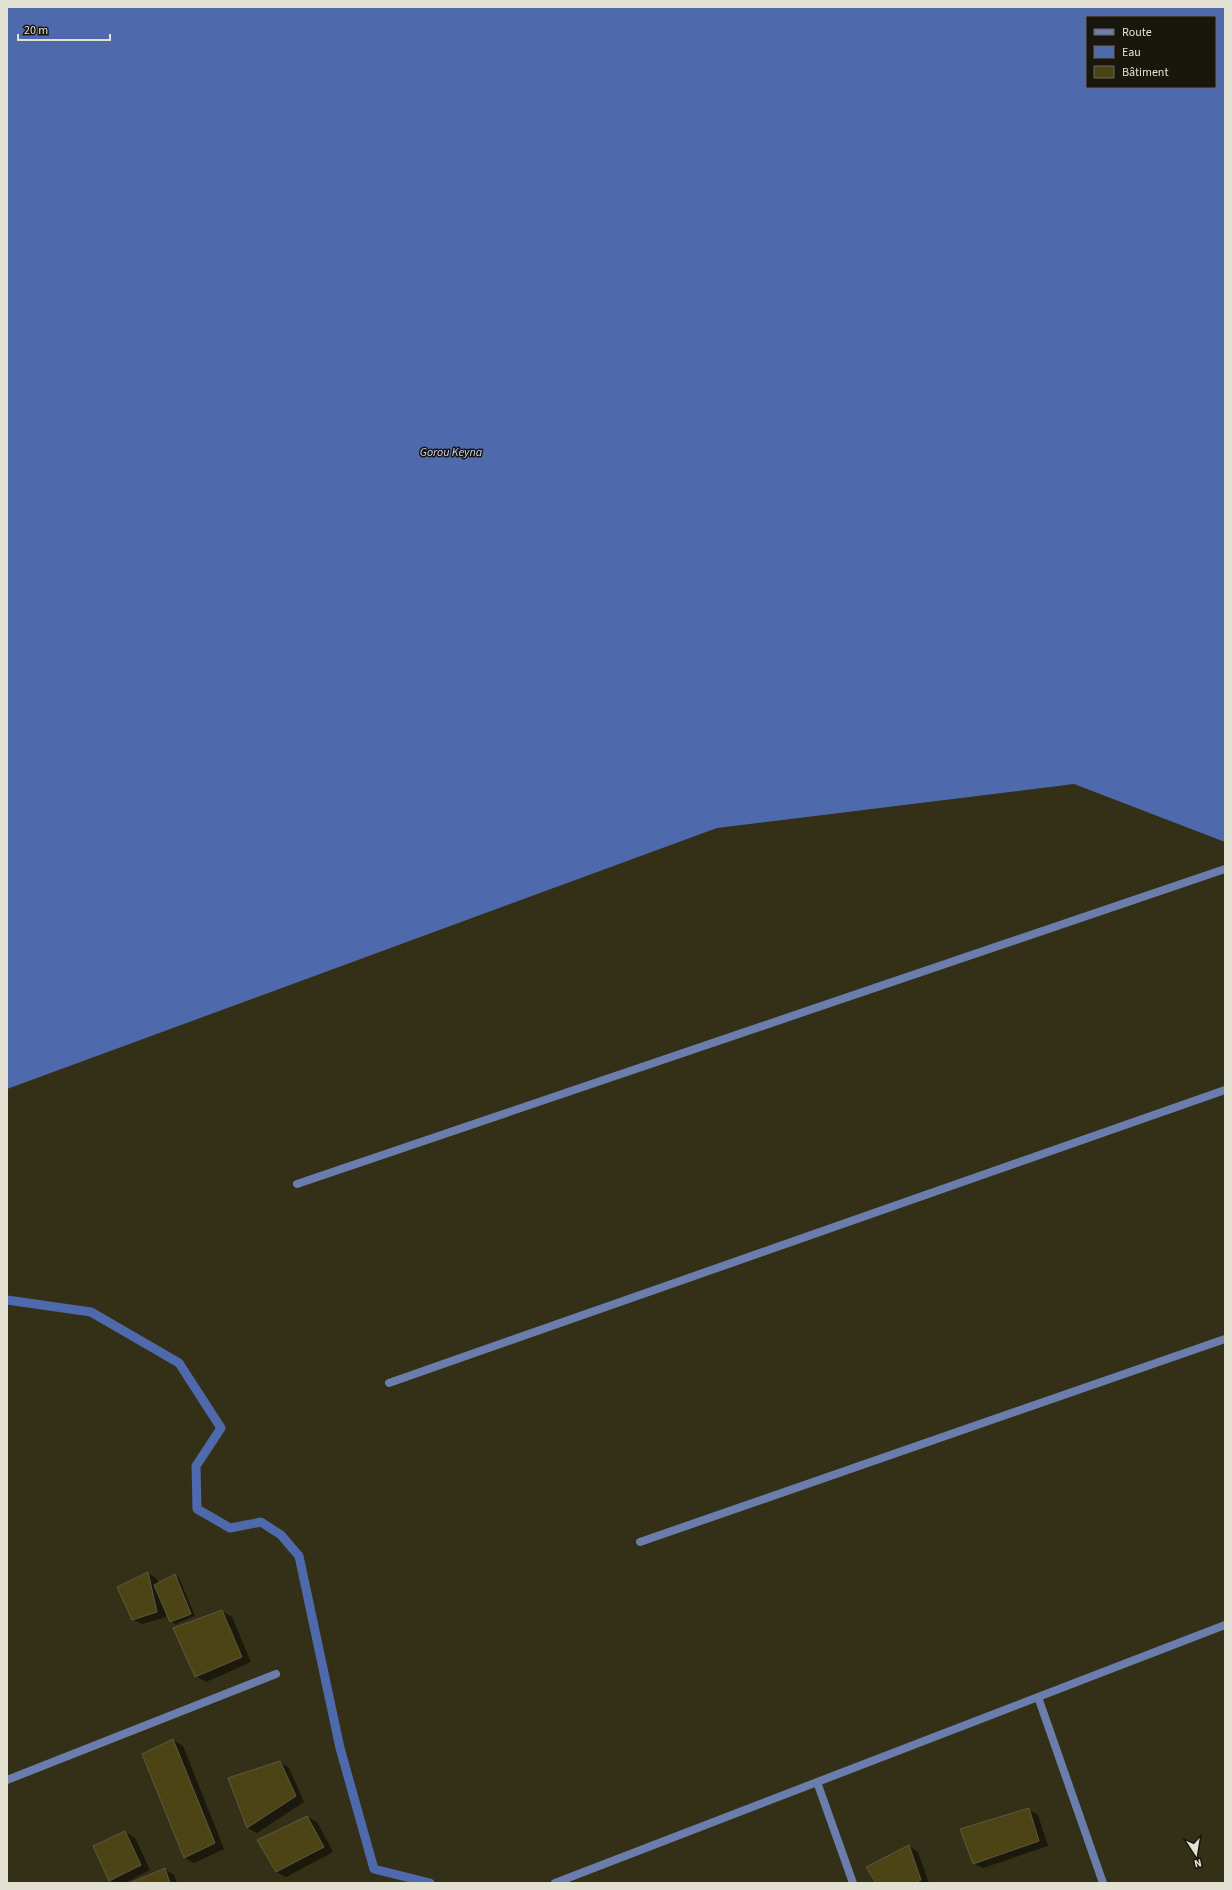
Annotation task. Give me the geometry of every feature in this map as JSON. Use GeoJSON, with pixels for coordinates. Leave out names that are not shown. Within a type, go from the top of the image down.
{"type":"FeatureCollection","features":[{"type":"Feature","properties":{"kind":"street"},"geometry":{"type":"LineString","coordinates":[[297,1184],[1225,869]]}},
{"type":"Feature","properties":{"kind":"street"},"geometry":{"type":"LineString","coordinates":[[389,1383],[1225,1090]]}},
{"type":"Feature","properties":{"kind":"street"},"geometry":{"type":"LineString","coordinates":[[640,1542],[1225,1339]]}},
{"type":"Feature","properties":{"kind":"street"},"geometry":{"type":"LineString","coordinates":[[555,1883],[1225,1625]]}},
{"type":"Feature","properties":{"kind":"street"},"geometry":{"type":"LineString","coordinates":[[7,1780],[276,1674]]}},
{"type":"Feature","properties":{"kind":"street"},"geometry":{"type":"LineString","coordinates":[[1038,1697],[1103,1883]]}},
{"type":"Feature","properties":{"kind":"street"},"geometry":{"type":"LineString","coordinates":[[817,1782],[853,1883]]}},
{"type":"Feature","properties":{"kind":"water","name":"Gorou Keyna"},"geometry":{"type":"Polygon","coordinates":[[[7,7],[1225,7],[1225,842],[1074,784],[717,828],[7,1089],[7,7]]]}},
{"type":"Feature","properties":{"kind":"building"},"geometry":{"type":"Polygon","coordinates":[[[148,1572],[157,1612],[132,1620],[117,1587],[148,1572]]]}},
{"type":"Feature","properties":{"kind":"building"},"geometry":{"type":"Polygon","coordinates":[[[175,1574],[191,1614],[170,1622],[154,1585],[175,1574]]]}},
{"type":"Feature","properties":{"kind":"building"},"geometry":{"type":"Polygon","coordinates":[[[222,1610],[242,1657],[195,1677],[173,1628],[222,1610]]]}},
{"type":"Feature","properties":{"kind":"building"},"geometry":{"type":"Polygon","coordinates":[[[173,1739],[215,1843],[184,1858],[142,1754],[173,1739]]]}},
{"type":"Feature","properties":{"kind":"building"},"geometry":{"type":"Polygon","coordinates":[[[280,1761],[296,1796],[247,1828],[228,1778],[280,1761]]]}},
{"type":"Feature","properties":{"kind":"building"},"geometry":{"type":"Polygon","coordinates":[[[1029,1808],[1039,1841],[973,1864],[960,1829],[1029,1808]]]}},
{"type":"Feature","properties":{"kind":"building"},"geometry":{"type":"Polygon","coordinates":[[[307,1816],[324,1847],[276,1872],[257,1840],[307,1816]]]}},
{"type":"Feature","properties":{"kind":"building"},"geometry":{"type":"Polygon","coordinates":[[[125,1831],[141,1865],[109,1881],[93,1846],[125,1831]]]}},
{"type":"Feature","properties":{"kind":"building"},"geometry":{"type":"Polygon","coordinates":[[[909,1845],[921,1880],[914,1883],[876,1883],[866,1867],[909,1845]]]}},
{"type":"Feature","properties":{"kind":"building"},"geometry":{"type":"Polygon","coordinates":[[[165,1868],[170,1883],[130,1883],[165,1868]]]}},
{"type":"Feature","properties":{"kind":"waterway"},"geometry":{"type":"LineString","coordinates":[[7,1300],[91,1312],[179,1363],[221,1428],[196,1466],[197,1509],[230,1528],[261,1522],[281,1535],[299,1556],[340,1748],[374,1869],[430,1883]]}}]}
